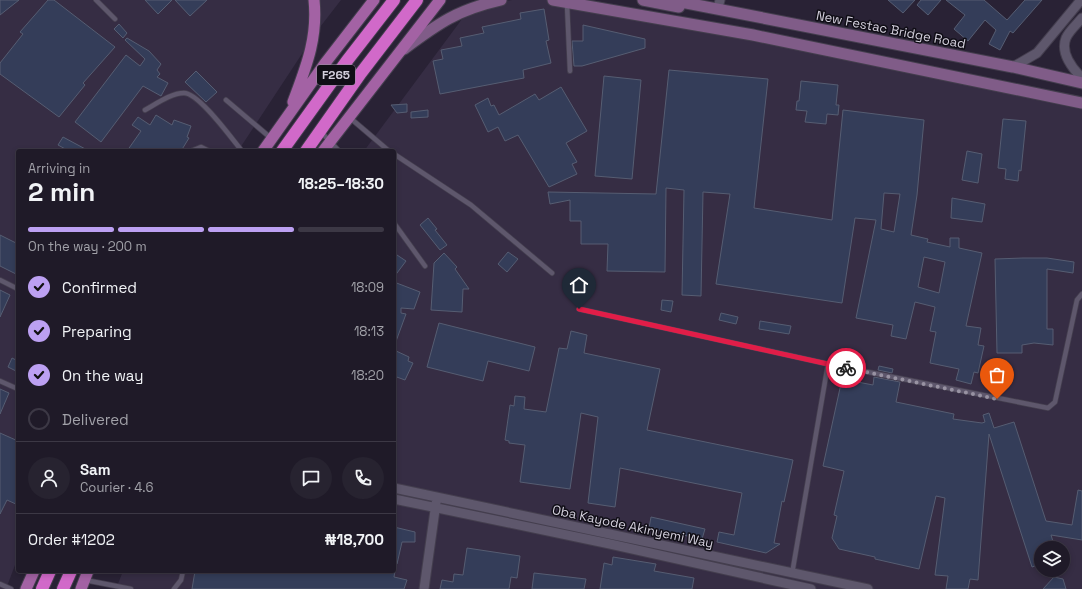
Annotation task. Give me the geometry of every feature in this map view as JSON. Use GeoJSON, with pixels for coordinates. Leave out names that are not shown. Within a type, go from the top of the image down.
{"type":"FeatureCollection","features":[{"type":"Feature","properties":{"kind":"highway","name":"F265"},"geometry":{"type":"LineString","coordinates":[[283,149],[346,62],[394,0]]}},
{"type":"Feature","properties":{"kind":"highway","name":"F265"},"geometry":{"type":"LineString","coordinates":[[307,149],[319,131],[417,0]]}},
{"type":"Feature","properties":{"kind":"highway"},"geometry":{"type":"LineString","coordinates":[[42,589],[49,573]]}},
{"type":"Feature","properties":{"kind":"highway"},"geometry":{"type":"LineString","coordinates":[[63,589],[70,573]]}},
{"type":"Feature","properties":{"kind":"main road"},"geometry":{"type":"LineString","coordinates":[[287,118],[310,56],[315,13],[314,0]]}},
{"type":"Feature","properties":{"kind":"main road"},"geometry":{"type":"LineString","coordinates":[[264,149],[374,0]]}},
{"type":"Feature","properties":{"kind":"main road"},"geometry":{"type":"LineString","coordinates":[[325,149],[440,0]]}},
{"type":"Feature","properties":{"kind":"main road"},"geometry":{"type":"LineString","coordinates":[[396,55],[436,25],[459,12],[501,0]]}},
{"type":"Feature","properties":{"kind":"main road"},"geometry":{"type":"LineString","coordinates":[[554,0],[673,20],[794,43],[1082,103]]}},
{"type":"Feature","properties":{"kind":"main road"},"geometry":{"type":"LineString","coordinates":[[600,0],[781,34],[794,43]]}},
{"type":"Feature","properties":{"kind":"main road"},"geometry":{"type":"LineString","coordinates":[[643,0],[782,28],[799,25]]}},
{"type":"Feature","properties":{"kind":"main road","name":"New Festac Bridge Road"},"geometry":{"type":"LineString","coordinates":[[671,0],[719,4],[799,25],[1013,66],[1082,83]]}},
{"type":"Feature","properties":{"kind":"main road"},"geometry":{"type":"LineString","coordinates":[[26,589],[33,573]]}},
{"type":"Feature","properties":{"kind":"street"},"geometry":{"type":"LineString","coordinates":[[1013,66],[1037,53],[1081,0]]}},
{"type":"Feature","properties":{"kind":"street"},"geometry":{"type":"LineString","coordinates":[[1082,18],[1066,38],[1065,49],[1069,61],[1082,78]]}},
{"type":"Feature","properties":{"kind":"street","name":"Oba Kayode Akinyemi Way"},"geometry":{"type":"LineString","coordinates":[[396,488],[868,589]]}},
{"type":"Feature","properties":{"kind":"street"},"geometry":{"type":"LineString","coordinates":[[424,589],[437,498]]}},
{"type":"Feature","properties":{"kind":"street","name":"Oba Kayode Akinyemi Way"},"geometry":{"type":"LineString","coordinates":[[396,499],[610,544],[811,589]]}},
{"type":"Feature","properties":{"kind":"lane"},"geometry":{"type":"LineString","coordinates":[[96,0],[115,20]]}},
{"type":"Feature","properties":{"kind":"lane"},"geometry":{"type":"LineString","coordinates":[[567,2],[570,72]]}},
{"type":"Feature","properties":{"kind":"lane"},"geometry":{"type":"LineString","coordinates":[[144,110],[176,95],[183,93],[189,94],[210,111],[240,149]]}},
{"type":"Feature","properties":{"kind":"lane"},"geometry":{"type":"LineString","coordinates":[[226,100],[272,139]]}},
{"type":"Feature","properties":{"kind":"lane"},"geometry":{"type":"LineString","coordinates":[[349,117],[387,149]]}},
{"type":"Feature","properties":{"kind":"lane"},"geometry":{"type":"LineString","coordinates":[[319,131],[337,149]]}},
{"type":"Feature","properties":{"kind":"lane"},"geometry":{"type":"LineString","coordinates":[[396,155],[471,205],[552,273]]}},
{"type":"Feature","properties":{"kind":"lane"},"geometry":{"type":"LineString","coordinates":[[396,226],[425,266]]}},
{"type":"Feature","properties":{"kind":"lane"},"geometry":{"type":"LineString","coordinates":[[0,280],[16,288]]}},
{"type":"Feature","properties":{"kind":"lane"},"geometry":{"type":"LineString","coordinates":[[579,309],[828,364],[1048,408],[1055,402],[1077,300],[1082,294]]}},
{"type":"Feature","properties":{"kind":"lane"},"geometry":{"type":"LineString","coordinates":[[792,574],[828,364]]}},
{"type":"Feature","properties":{"kind":"lane"},"geometry":{"type":"LineString","coordinates":[[0,381],[16,388]]}},
{"type":"Feature","properties":{"kind":"lane"},"geometry":{"type":"LineString","coordinates":[[174,589],[181,580],[183,573]]}},
{"type":"Feature","properties":{"kind":"lane"},"geometry":{"type":"LineString","coordinates":[[85,580],[131,589]]}},
{"type":"Feature","properties":{"kind":"lane"},"geometry":{"type":"LineString","coordinates":[[0,584],[11,589]]}},
{"type":"Feature","properties":{"kind":"shaded area"},"geometry":{"type":"Polygon","coordinates":[[[0,0],[341,0],[317,31],[239,149],[16,149],[16,562],[6,589],[0,589],[0,0]]]}},
{"type":"Feature","properties":{"kind":"shaded area"},"geometry":{"type":"Polygon","coordinates":[[[512,0],[592,0],[1082,107],[1082,589],[116,589],[122,573],[396,573],[396,149],[365,149],[462,19],[501,2],[512,0]]]}},
{"type":"Feature","properties":{"kind":"building"},"geometry":{"type":"Polygon","coordinates":[[[0,0],[19,0],[0,15],[0,0]]]}},
{"type":"Feature","properties":{"kind":"building"},"geometry":{"type":"Polygon","coordinates":[[[48,0],[54,0],[115,47],[83,83],[85,85],[59,117],[0,74],[0,63],[23,34],[20,32],[48,0]]]}},
{"type":"Feature","properties":{"kind":"building"},"geometry":{"type":"Polygon","coordinates":[[[145,0],[172,0],[158,14],[145,0]]]}},
{"type":"Feature","properties":{"kind":"building"},"geometry":{"type":"Polygon","coordinates":[[[175,0],[207,0],[190,16],[175,0]]]}},
{"type":"Feature","properties":{"kind":"building"},"geometry":{"type":"Polygon","coordinates":[[[888,0],[915,0],[903,13],[888,0]]]}},
{"type":"Feature","properties":{"kind":"building"},"geometry":{"type":"Polygon","coordinates":[[[921,0],[941,0],[928,15],[917,5],[921,0]]]}},
{"type":"Feature","properties":{"kind":"building"},"geometry":{"type":"Polygon","coordinates":[[[946,0],[984,0],[1007,20],[1025,0],[1042,0],[1013,33],[1010,31],[1000,50],[989,44],[996,30],[985,20],[968,41],[954,29],[965,15],[946,0]]]}},
{"type":"Feature","properties":{"kind":"building"},"geometry":{"type":"Polygon","coordinates":[[[544,9],[549,40],[546,41],[551,63],[523,70],[524,78],[440,94],[433,61],[443,59],[441,50],[462,46],[460,38],[484,33],[482,27],[521,19],[520,13],[544,9]]]}},
{"type":"Feature","properties":{"kind":"building"},"geometry":{"type":"Polygon","coordinates":[[[119,24],[127,33],[123,38],[114,29],[119,24]]]}},
{"type":"Feature","properties":{"kind":"building"},"geometry":{"type":"Polygon","coordinates":[[[583,25],[645,39],[645,48],[582,66],[574,66],[572,41],[583,41],[583,25]]]}},
{"type":"Feature","properties":{"kind":"building"},"geometry":{"type":"Polygon","coordinates":[[[127,38],[149,51],[161,64],[157,70],[160,74],[157,77],[168,83],[161,96],[143,86],[101,142],[75,122],[126,55],[140,66],[145,59],[125,40],[127,38]]]}},
{"type":"Feature","properties":{"kind":"building"},"geometry":{"type":"Polygon","coordinates":[[[669,70],[768,79],[754,208],[832,220],[843,110],[924,120],[917,195],[911,235],[928,239],[927,242],[950,247],[950,238],[959,238],[959,248],[982,253],[966,326],[981,328],[978,345],[984,346],[978,373],[974,372],[971,384],[956,380],[959,369],[930,363],[936,332],[930,331],[935,307],[915,302],[906,339],[891,336],[893,325],[856,318],[876,220],[855,218],[842,303],[716,284],[730,194],[703,192],[701,296],[682,295],[684,190],[666,188],[665,272],[607,271],[608,244],[581,244],[581,221],[570,221],[570,200],[550,204],[548,192],[656,194],[669,70]],[[884,193],[881,229],[894,232],[900,194],[884,193]],[[924,257],[918,287],[939,293],[945,262],[924,257]]]}},
{"type":"Feature","properties":{"kind":"building"},"geometry":{"type":"Polygon","coordinates":[[[196,71],[217,92],[206,102],[185,82],[196,71]]]}},
{"type":"Feature","properties":{"kind":"building"},"geometry":{"type":"Polygon","coordinates":[[[604,76],[641,80],[632,179],[595,176],[604,76]]]}},
{"type":"Feature","properties":{"kind":"building"},"geometry":{"type":"Polygon","coordinates":[[[801,81],[838,85],[836,105],[839,105],[838,115],[827,114],[826,124],[805,122],[807,111],[796,110],[797,101],[799,101],[801,81]]]}},
{"type":"Feature","properties":{"kind":"building"},"geometry":{"type":"Polygon","coordinates":[[[561,87],[587,131],[566,143],[577,162],[572,164],[577,174],[549,187],[518,135],[505,141],[498,127],[488,132],[475,105],[488,98],[491,106],[494,105],[499,115],[535,94],[539,100],[561,87]]]}},
{"type":"Feature","properties":{"kind":"building"},"geometry":{"type":"Polygon","coordinates":[[[407,104],[407,112],[397,113],[391,105],[407,104]]]}},
{"type":"Feature","properties":{"kind":"building"},"geometry":{"type":"Polygon","coordinates":[[[428,110],[428,117],[411,118],[411,112],[428,110]]]}},
{"type":"Feature","properties":{"kind":"building"},"geometry":{"type":"Polygon","coordinates":[[[156,115],[172,125],[174,120],[191,126],[187,137],[189,138],[182,149],[128,149],[141,131],[132,125],[138,117],[150,125],[156,115]]]}},
{"type":"Feature","properties":{"kind":"building"},"geometry":{"type":"Polygon","coordinates":[[[1003,119],[1026,121],[1021,171],[1019,170],[1018,181],[1005,179],[1006,169],[998,168],[1003,119]]]}},
{"type":"Feature","properties":{"kind":"building"},"geometry":{"type":"Polygon","coordinates":[[[63,137],[85,149],[65,149],[58,145],[63,137]]]}},
{"type":"Feature","properties":{"kind":"building"},"geometry":{"type":"Polygon","coordinates":[[[967,151],[982,154],[978,183],[962,180],[967,151]]]}},
{"type":"Feature","properties":{"kind":"building"},"geometry":{"type":"Polygon","coordinates":[[[952,198],[985,204],[982,222],[951,218],[952,198]]]}},
{"type":"Feature","properties":{"kind":"building"},"geometry":{"type":"Polygon","coordinates":[[[428,218],[447,245],[440,250],[420,225],[428,218]]]}},
{"type":"Feature","properties":{"kind":"building"},"geometry":{"type":"Polygon","coordinates":[[[0,235],[16,243],[16,274],[0,266],[0,235]]]}},
{"type":"Feature","properties":{"kind":"building"},"geometry":{"type":"Polygon","coordinates":[[[508,252],[518,259],[507,272],[498,264],[508,252]]]}},
{"type":"Feature","properties":{"kind":"building"},"geometry":{"type":"Polygon","coordinates":[[[444,253],[457,267],[455,269],[469,289],[463,289],[462,312],[431,310],[434,263],[444,253]]]}},
{"type":"Feature","properties":{"kind":"building"},"geometry":{"type":"Polygon","coordinates":[[[396,254],[406,261],[396,274],[396,254]]]}},
{"type":"Feature","properties":{"kind":"building"},"geometry":{"type":"Polygon","coordinates":[[[1047,258],[1074,262],[1073,273],[1047,269],[1047,329],[1053,329],[1053,345],[1034,343],[1022,345],[1022,353],[997,353],[995,259],[1047,258]]]}},
{"type":"Feature","properties":{"kind":"building"},"geometry":{"type":"Polygon","coordinates":[[[396,283],[420,292],[414,309],[401,308],[401,313],[406,314],[396,341],[396,283]]]}},
{"type":"Feature","properties":{"kind":"building"},"geometry":{"type":"Polygon","coordinates":[[[0,290],[10,295],[0,317],[0,290]]]}},
{"type":"Feature","properties":{"kind":"building"},"geometry":{"type":"Polygon","coordinates":[[[662,300],[673,301],[671,312],[661,310],[662,300]]]}},
{"type":"Feature","properties":{"kind":"building"},"geometry":{"type":"Polygon","coordinates":[[[721,313],[738,317],[736,324],[719,320],[721,313]]]}},
{"type":"Feature","properties":{"kind":"building"},"geometry":{"type":"Polygon","coordinates":[[[760,321],[791,326],[789,334],[759,329],[760,321]]]}},
{"type":"Feature","properties":{"kind":"building"},"geometry":{"type":"Polygon","coordinates":[[[439,323],[535,347],[529,371],[488,361],[483,381],[427,367],[439,323]]]}},
{"type":"Feature","properties":{"kind":"building"},"geometry":{"type":"Polygon","coordinates":[[[571,331],[587,335],[584,353],[660,369],[647,430],[793,460],[784,502],[782,501],[774,543],[780,544],[766,553],[717,542],[719,532],[734,535],[742,493],[620,468],[615,507],[588,503],[598,417],[581,413],[570,489],[520,482],[525,445],[509,443],[509,441],[505,440],[510,405],[514,406],[515,396],[525,397],[524,409],[546,412],[559,348],[567,349],[571,331]]]}},
{"type":"Feature","properties":{"kind":"building"},"geometry":{"type":"Polygon","coordinates":[[[396,351],[409,357],[408,361],[413,363],[405,380],[396,377],[396,351]]]}},
{"type":"Feature","properties":{"kind":"building"},"geometry":{"type":"Polygon","coordinates":[[[12,358],[16,360],[16,371],[8,367],[12,358]]]}},
{"type":"Feature","properties":{"kind":"building"},"geometry":{"type":"Polygon","coordinates":[[[879,366],[893,369],[892,373],[878,370],[879,366]]]}},
{"type":"Feature","properties":{"kind":"building"},"geometry":{"type":"Polygon","coordinates":[[[874,377],[900,382],[896,402],[954,414],[953,419],[982,423],[985,422],[983,415],[989,413],[994,428],[1014,422],[1046,521],[1072,525],[1078,490],[1082,491],[1082,540],[1051,535],[1053,541],[1034,541],[1034,566],[1032,567],[989,434],[978,580],[970,579],[968,589],[946,589],[948,576],[935,575],[945,498],[936,496],[919,569],[839,549],[832,538],[837,516],[834,515],[844,471],[823,466],[842,379],[873,385],[874,377]]]}},
{"type":"Feature","properties":{"kind":"building"},"geometry":{"type":"Polygon","coordinates":[[[0,389],[9,393],[0,414],[0,389]]]}},
{"type":"Feature","properties":{"kind":"building"},"geometry":{"type":"Polygon","coordinates":[[[0,433],[16,440],[16,504],[7,500],[0,514],[0,433]]]}},
{"type":"Feature","properties":{"kind":"building"},"geometry":{"type":"Polygon","coordinates":[[[651,517],[705,529],[702,539],[649,528],[651,517]]]}},
{"type":"Feature","properties":{"kind":"building"},"geometry":{"type":"Polygon","coordinates":[[[396,527],[415,532],[415,542],[402,542],[397,564],[396,527]]]}},
{"type":"Feature","properties":{"kind":"building"},"geometry":{"type":"Polygon","coordinates":[[[467,548],[520,556],[517,578],[511,577],[509,589],[440,589],[442,580],[453,582],[454,574],[463,575],[467,548]]]}},
{"type":"Feature","properties":{"kind":"building"},"geometry":{"type":"Polygon","coordinates":[[[613,557],[656,564],[654,571],[694,578],[692,589],[600,589],[604,563],[612,565],[613,557]]]}},
{"type":"Feature","properties":{"kind":"building"},"geometry":{"type":"Polygon","coordinates":[[[195,573],[395,573],[394,577],[407,580],[404,589],[192,589],[195,573]]]}},
{"type":"Feature","properties":{"kind":"building"},"geometry":{"type":"Polygon","coordinates":[[[534,573],[586,579],[584,589],[532,589],[534,573]]]}},
{"type":"Feature","properties":{"kind":"building"},"geometry":{"type":"Polygon","coordinates":[[[1054,577],[1063,579],[1066,589],[1043,589],[1054,577]]]}},
{"type":"Feature","properties":{"kind":"way so far"},"geometry":{"type":"LineString","coordinates":[[846,368],[997,399]]}},
{"type":"Feature","properties":{"kind":"route"},"geometry":{"type":"LineString","coordinates":[[579,309],[846,368]]}}]}
